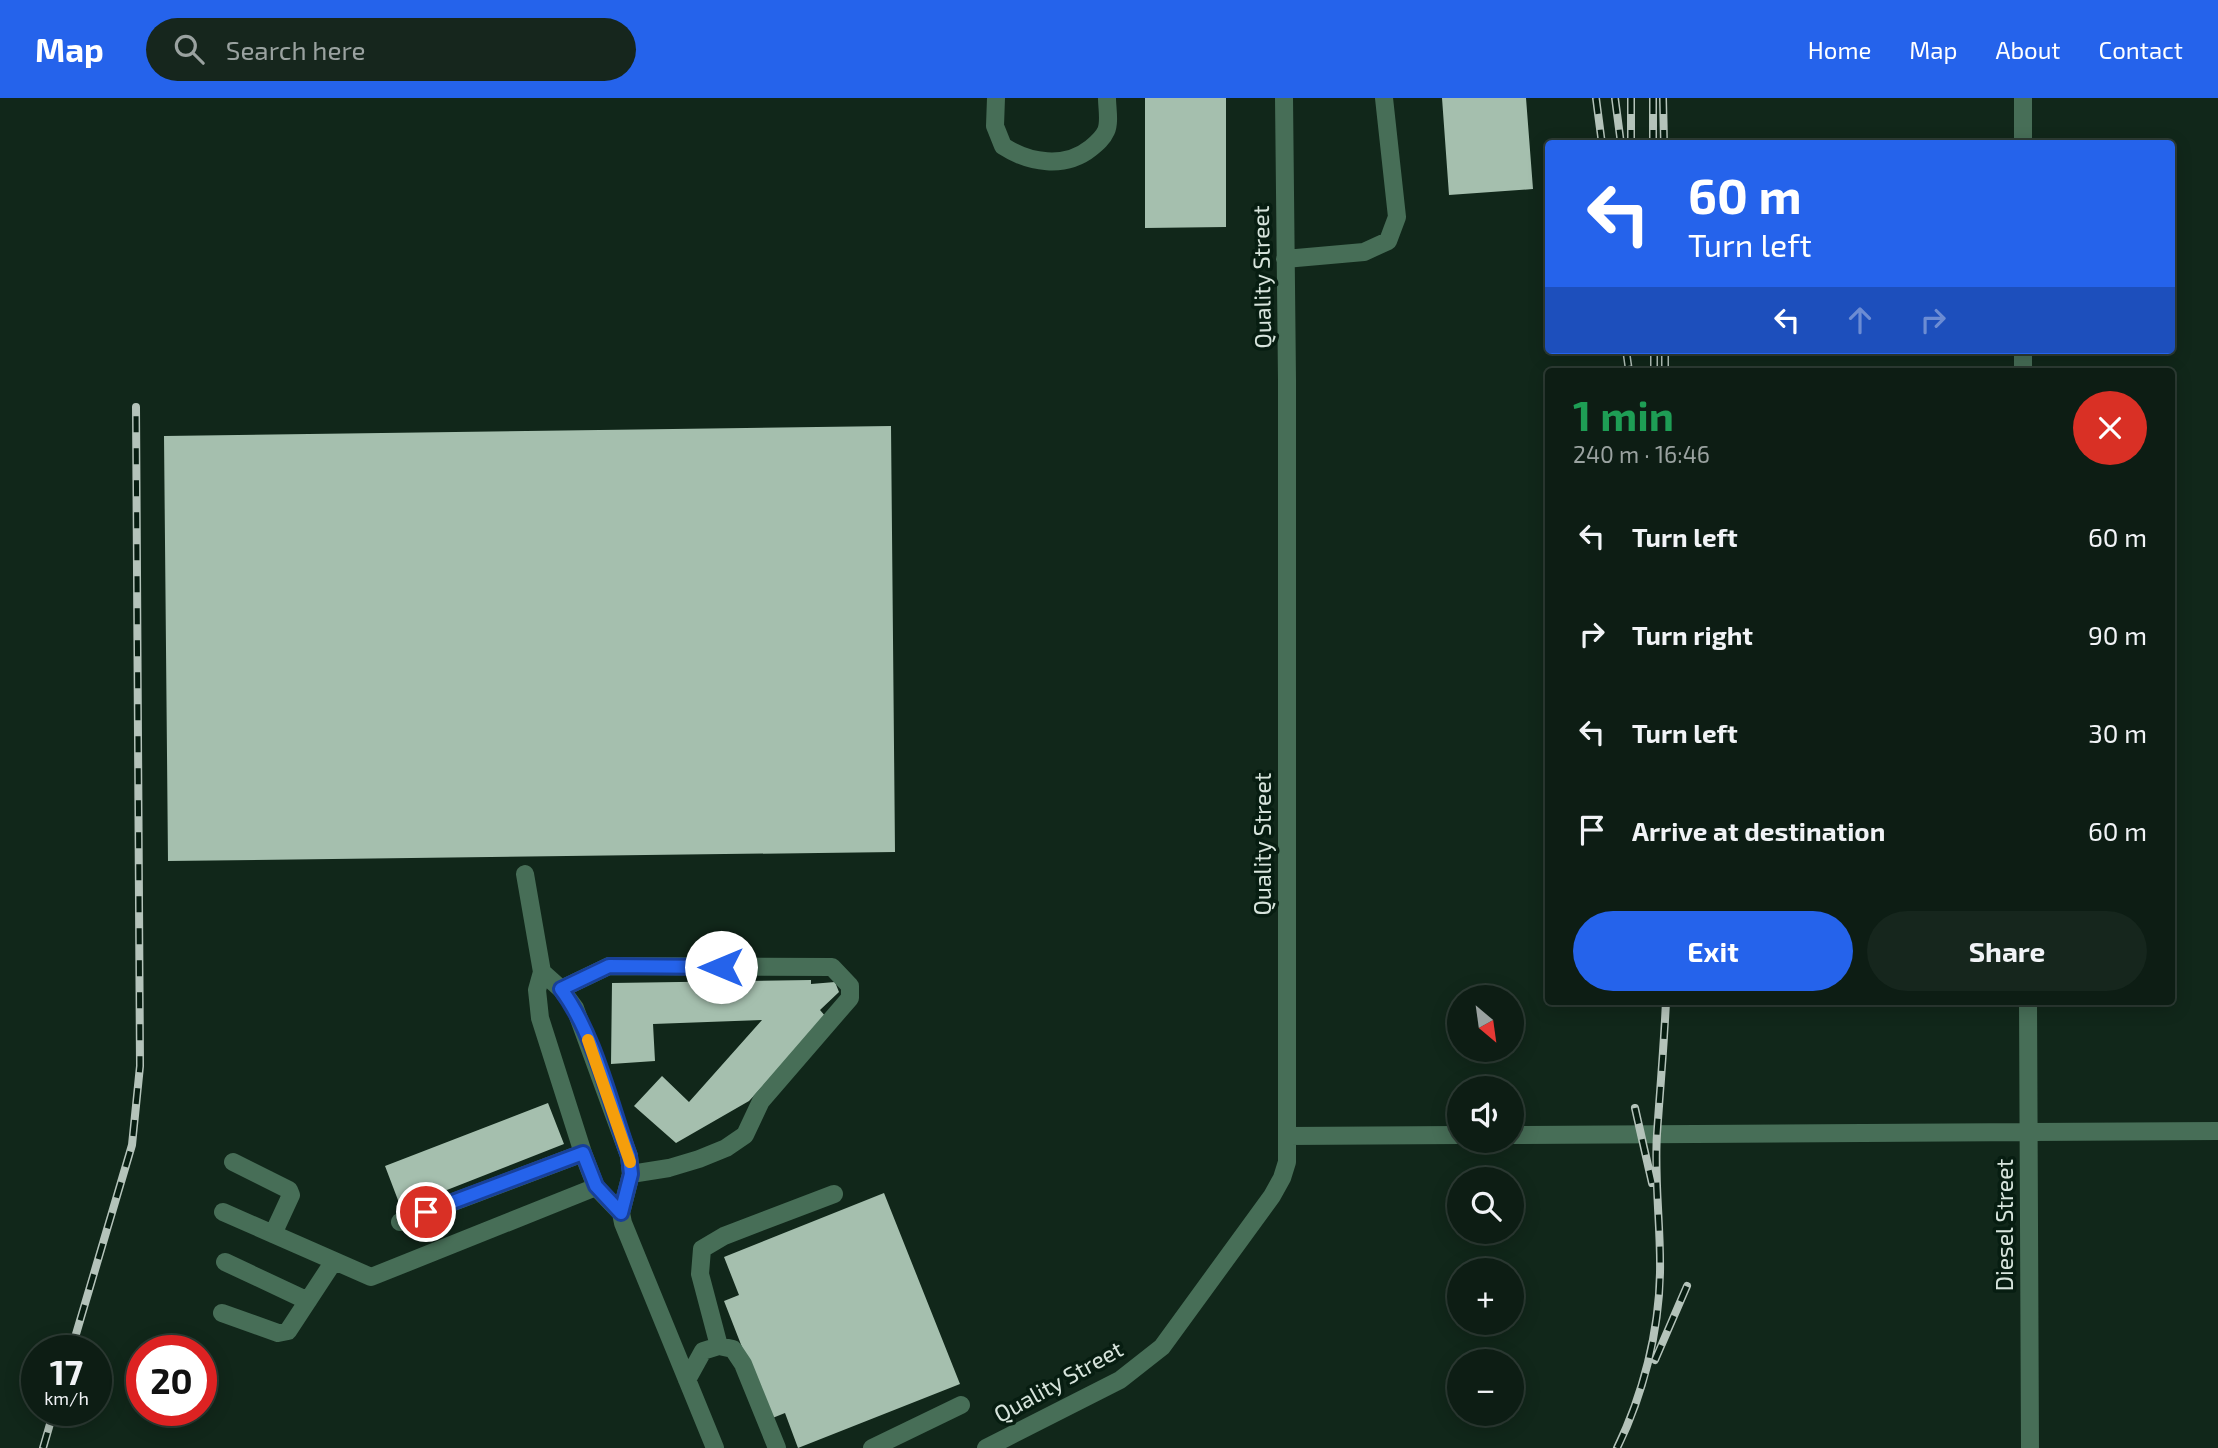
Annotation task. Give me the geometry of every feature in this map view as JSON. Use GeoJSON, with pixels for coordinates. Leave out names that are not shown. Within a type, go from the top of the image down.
{"type":"FeatureCollection","features":[{"type":"Feature","properties":{"kind":"street"},"geometry":{"type":"LineString","coordinates":[[996,98],[995,126],[1003,146],[1028,159],[1055,162],[1083,154],[1101,138],[1107,129],[1107,98]]}},
{"type":"Feature","properties":{"kind":"street","name":"Quality Street"},"geometry":{"type":"LineString","coordinates":[[986,1448],[1120,1380],[1162,1347],[1277,1187],[1287,1162],[1284,98]]}},
{"type":"Feature","properties":{"kind":"street"},"geometry":{"type":"LineString","coordinates":[[1285,259],[1363,252],[1388,241],[1397,217],[1384,98]]}},
{"type":"Feature","properties":{"kind":"street"},"geometry":{"type":"LineString","coordinates":[[2023,98],[2023,140]]}},
{"type":"Feature","properties":{"kind":"street"},"geometry":{"type":"LineString","coordinates":[[525,874],[542,972],[537,990],[540,1018],[596,1186],[621,1213]]}},
{"type":"Feature","properties":{"kind":"street"},"geometry":{"type":"LineString","coordinates":[[561,989],[609,966],[832,967],[850,986],[850,998],[761,1101],[745,1135],[726,1148],[699,1159],[669,1168],[631,1174]]}},
{"type":"Feature","properties":{"kind":"street"},"geometry":{"type":"LineString","coordinates":[[542,972],[561,989],[575,1008],[587,1037],[629,1156],[631,1174],[621,1213],[623,1223],[715,1448]]}},
{"type":"Feature","properties":{"kind":"street","name":"Diesel Street"},"geometry":{"type":"LineString","coordinates":[[2028,1005],[2030,1448]]}},
{"type":"Feature","properties":{"kind":"street"},"geometry":{"type":"LineString","coordinates":[[1524,1135],[2218,1131]]}},
{"type":"Feature","properties":{"kind":"street"},"geometry":{"type":"LineString","coordinates":[[1287,1136],[1447,1135]]}},
{"type":"Feature","properties":{"kind":"street"},"geometry":{"type":"LineString","coordinates":[[400,1222],[583,1153]]}},
{"type":"Feature","properties":{"kind":"street"},"geometry":{"type":"LineString","coordinates":[[233,1162],[289,1190],[291,1195],[273,1234]]}},
{"type":"Feature","properties":{"kind":"street"},"geometry":{"type":"LineString","coordinates":[[223,1212],[371,1277],[596,1186]]}},
{"type":"Feature","properties":{"kind":"street"},"geometry":{"type":"LineString","coordinates":[[719,1346],[701,1274],[702,1249],[724,1236],[834,1194]]}},
{"type":"Feature","properties":{"kind":"street"},"geometry":{"type":"LineString","coordinates":[[222,1313],[278,1333],[288,1331],[334,1261]]}},
{"type":"Feature","properties":{"kind":"street"},"geometry":{"type":"LineString","coordinates":[[225,1262],[307,1301]]}},
{"type":"Feature","properties":{"kind":"street"},"geometry":{"type":"LineString","coordinates":[[687,1380],[703,1351],[719,1346],[733,1349],[743,1364],[777,1448]]}},
{"type":"Feature","properties":{"kind":"street"},"geometry":{"type":"LineString","coordinates":[[872,1448],[961,1405]]}},
{"type":"Feature","properties":{"kind":"building"},"geometry":{"type":"Polygon","coordinates":[[[1145,98],[1226,98],[1226,227],[1145,228],[1145,98]]]}},
{"type":"Feature","properties":{"kind":"building"},"geometry":{"type":"Polygon","coordinates":[[[1442,98],[1526,98],[1533,189],[1449,195],[1442,98]]]}},
{"type":"Feature","properties":{"kind":"building"},"geometry":{"type":"Polygon","coordinates":[[[891,426],[895,852],[168,861],[164,436],[891,426]]]}},
{"type":"Feature","properties":{"kind":"building"},"geometry":{"type":"Polygon","coordinates":[[[811,980],[811,984],[835,982],[839,992],[820,1010],[826,1017],[749,1101],[676,1143],[634,1106],[662,1076],[689,1102],[762,1020],[653,1024],[655,1061],[611,1064],[612,983],[811,980]]]}},
{"type":"Feature","properties":{"kind":"building"},"geometry":{"type":"Polygon","coordinates":[[[548,1103],[564,1144],[401,1208],[385,1166],[548,1103]]]}},
{"type":"Feature","properties":{"kind":"building"},"geometry":{"type":"Polygon","coordinates":[[[884,1193],[960,1384],[798,1448],[785,1413],[770,1419],[724,1301],[739,1295],[724,1257],[884,1193]]]}},
{"type":"Feature","properties":{"kind":"railway"},"geometry":{"type":"LineString","coordinates":[[1596,98],[1601,140]]}},
{"type":"Feature","properties":{"kind":"railway"},"geometry":{"type":"LineString","coordinates":[[1615,98],[1620,140]]}},
{"type":"Feature","properties":{"kind":"railway"},"geometry":{"type":"LineString","coordinates":[[1631,98],[1631,140]]}},
{"type":"Feature","properties":{"kind":"railway"},"geometry":{"type":"LineString","coordinates":[[1653,98],[1653,140]]}},
{"type":"Feature","properties":{"kind":"railway"},"geometry":{"type":"LineString","coordinates":[[1663,98],[1664,140]]}},
{"type":"Feature","properties":{"kind":"railway"},"geometry":{"type":"LineString","coordinates":[[1627,354],[1629,368]]}},
{"type":"Feature","properties":{"kind":"railway"},"geometry":{"type":"LineString","coordinates":[[1654,354],[1654,368]]}},
{"type":"Feature","properties":{"kind":"railway"},"geometry":{"type":"LineString","coordinates":[[1665,354],[1665,368]]}},
{"type":"Feature","properties":{"kind":"railway"},"geometry":{"type":"LineString","coordinates":[[76,1335],[132,1145],[140,1066],[136,407]]}},
{"type":"Feature","properties":{"kind":"railway"},"geometry":{"type":"LineString","coordinates":[[1617,1448],[1642,1385],[1657,1318],[1660,1256],[1656,1151],[1666,1005]]}},
{"type":"Feature","properties":{"kind":"railway"},"geometry":{"type":"LineString","coordinates":[[1635,1108],[1652,1183]]}},
{"type":"Feature","properties":{"kind":"railway"},"geometry":{"type":"LineString","coordinates":[[1655,1360],[1687,1286]]}},
{"type":"Feature","properties":{"kind":"railway"},"geometry":{"type":"LineString","coordinates":[[43,1448],[49,1426]]}},
{"type":"Feature","properties":{"kind":"slow traffic"},"geometry":{"type":"LineString","coordinates":[[588,1040],[630,1162]]}},
{"type":"Feature","properties":{"kind":"route"},"geometry":{"type":"LineString","coordinates":[[426,1212],[583,1153],[596,1186],[621,1213],[631,1174],[629,1156],[587,1037],[575,1008],[561,989],[609,966],[721,967]]}}]}
